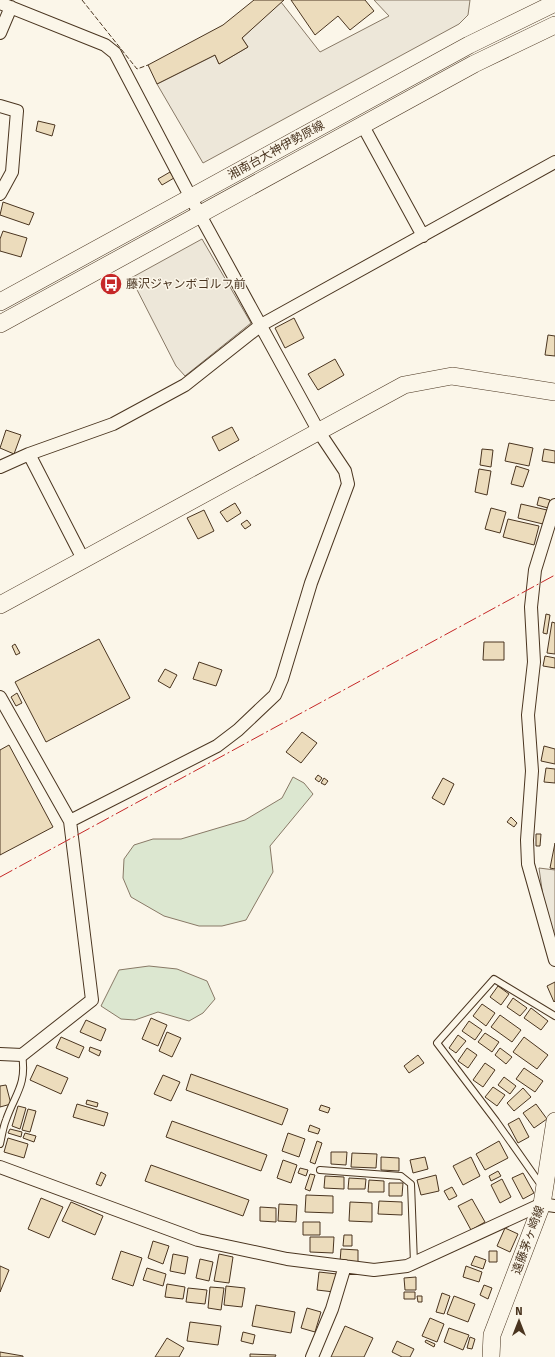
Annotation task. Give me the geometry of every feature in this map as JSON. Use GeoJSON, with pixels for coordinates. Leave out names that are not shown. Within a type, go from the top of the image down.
{"type":"FeatureCollection","features":[{"type":"Feature","properties":{"kind":"street","name":"湘南台大神伊勢原線"},"geometry":{"type":"LineString","coordinates":[[0,302],[469,45],[555,3]]}},
{"type":"Feature","properties":{"kind":"street"},"geometry":{"type":"LineString","coordinates":[[0,33],[6,5],[105,45],[115,53],[200,215],[319,432],[345,471],[348,484],[311,583],[282,679],[275,696],[238,730],[217,746],[70,821]]}},
{"type":"Feature","properties":{"kind":"street","name":"湘南台大神伊勢原線"},"geometry":{"type":"LineString","coordinates":[[0,324],[200,215],[278,170],[363,126],[474,64],[555,25]]}},
{"type":"Feature","properties":{"kind":"street"},"geometry":{"type":"LineString","coordinates":[[0,106],[17,111],[12,172],[0,194]]}},
{"type":"Feature","properties":{"kind":"street"},"geometry":{"type":"LineString","coordinates":[[363,126],[423,236]]}},
{"type":"Feature","properties":{"kind":"street"},"geometry":{"type":"LineString","coordinates":[[0,467],[29,454],[113,424],[185,385],[260,324],[423,236],[555,162]]}},
{"type":"Feature","properties":{"kind":"street"},"geometry":{"type":"LineString","coordinates":[[0,605],[404,385],[452,376],[555,392]]}},
{"type":"Feature","properties":{"kind":"street"},"geometry":{"type":"LineString","coordinates":[[29,454],[83,559]]}},
{"type":"Feature","properties":{"kind":"street"},"geometry":{"type":"LineString","coordinates":[[555,505],[535,570],[531,607],[534,662],[528,715],[532,771],[527,840],[528,864],[555,960]]}},
{"type":"Feature","properties":{"kind":"street"},"geometry":{"type":"LineString","coordinates":[[0,698],[70,821],[92,1000],[22,1055],[0,1054]]}},
{"type":"Feature","properties":{"kind":"street","name":"遠藤茅ヶ崎線"},"geometry":{"type":"LineString","coordinates":[[491,1357],[492,1335],[547,1199],[555,1121]]}},
{"type":"Feature","properties":{"kind":"street"},"geometry":{"type":"LineString","coordinates":[[0,1166],[198,1240],[287,1259],[374,1270],[407,1266],[547,1199]]}},
{"type":"Feature","properties":{"kind":"street"},"geometry":{"type":"LineString","coordinates":[[312,1357],[332,1309],[345,1266]]}},
{"type":"Feature","properties":{"kind":"lane"},"geometry":{"type":"LineString","coordinates":[[547,1199],[496,1121],[437,1043],[494,978],[555,1016]]}},
{"type":"Feature","properties":{"kind":"lane"},"geometry":{"type":"LineString","coordinates":[[0,1144],[5,1120],[20,1090],[24,1068],[22,1055]]}},
{"type":"Feature","properties":{"kind":"lane"},"geometry":{"type":"LineString","coordinates":[[320,1170],[401,1176],[411,1184],[414,1263]]}},
{"type":"Feature","properties":{"kind":"green space"},"geometry":{"type":"Polygon","coordinates":[[[293,777],[304,783],[313,794],[270,846],[273,872],[246,920],[222,926],[199,926],[164,916],[131,897],[123,878],[124,859],[134,845],[153,839],[181,839],[245,820],[282,798],[293,777]]]}},
{"type":"Feature","properties":{"kind":"green space"},"geometry":{"type":"Polygon","coordinates":[[[149,966],[177,969],[207,981],[215,999],[203,1013],[189,1021],[158,1012],[135,1020],[121,1019],[101,1006],[119,970],[149,966]]]}},
{"type":"Feature","properties":{"kind":"shaded area"},"geometry":{"type":"Polygon","coordinates":[[[374,0],[470,0],[468,15],[459,24],[203,163],[157,84],[215,55],[219,64],[248,47],[242,38],[281,2],[320,52],[389,16],[374,0]]]}},
{"type":"Feature","properties":{"kind":"shaded area"},"geometry":{"type":"Polygon","coordinates":[[[202,239],[251,323],[185,376],[176,366],[131,278],[202,239]]]}},
{"type":"Feature","properties":{"kind":"shaded area"},"geometry":{"type":"Polygon","coordinates":[[[539,868],[555,870],[555,938],[546,918],[539,868]]]}},
{"type":"Feature","properties":{"kind":"building"},"geometry":{"type":"Polygon","coordinates":[[[254,0],[284,0],[242,38],[248,47],[219,64],[215,55],[157,84],[148,65],[223,25],[254,0]]]}},
{"type":"Feature","properties":{"kind":"building"},"geometry":{"type":"Polygon","coordinates":[[[291,0],[365,0],[374,11],[350,30],[338,16],[315,35],[291,0]]]}},
{"type":"Feature","properties":{"kind":"building"},"geometry":{"type":"Polygon","coordinates":[[[38,121],[55,125],[52,136],[36,131],[38,121]]]}},
{"type":"Feature","properties":{"kind":"building"},"geometry":{"type":"Polygon","coordinates":[[[170,172],[174,178],[162,185],[158,179],[170,172]]]}},
{"type":"Feature","properties":{"kind":"building"},"geometry":{"type":"Polygon","coordinates":[[[3,202],[34,213],[29,225],[0,215],[3,202]]]}},
{"type":"Feature","properties":{"kind":"building"},"geometry":{"type":"Polygon","coordinates":[[[3,231],[27,238],[21,257],[0,251],[0,239],[3,231]]]}},
{"type":"Feature","properties":{"kind":"building"},"geometry":{"type":"Polygon","coordinates":[[[294,318],[304,338],[285,348],[275,328],[294,318]]]}},
{"type":"Feature","properties":{"kind":"building"},"geometry":{"type":"Polygon","coordinates":[[[548,335],[555,336],[555,356],[545,355],[548,335]]]}},
{"type":"Feature","properties":{"kind":"building"},"geometry":{"type":"Polygon","coordinates":[[[335,359],[344,375],[318,390],[308,374],[335,359]]]}},
{"type":"Feature","properties":{"kind":"building"},"geometry":{"type":"Polygon","coordinates":[[[232,427],[239,440],[219,451],[212,437],[232,427]]]}},
{"type":"Feature","properties":{"kind":"building"},"geometry":{"type":"Polygon","coordinates":[[[6,430],[21,435],[14,454],[0,448],[6,430]]]}},
{"type":"Feature","properties":{"kind":"building"},"geometry":{"type":"Polygon","coordinates":[[[509,443],[533,448],[529,466],[505,461],[509,443]]]}},
{"type":"Feature","properties":{"kind":"building"},"geometry":{"type":"Polygon","coordinates":[[[482,449],[493,450],[491,467],[480,465],[482,449]]]}},
{"type":"Feature","properties":{"kind":"building"},"geometry":{"type":"Polygon","coordinates":[[[544,449],[555,451],[555,463],[542,461],[544,449]]]}},
{"type":"Feature","properties":{"kind":"building"},"geometry":{"type":"Polygon","coordinates":[[[516,466],[529,470],[523,487],[511,484],[516,466]]]}},
{"type":"Feature","properties":{"kind":"building"},"geometry":{"type":"Polygon","coordinates":[[[479,469],[491,471],[487,495],[475,492],[479,469]]]}},
{"type":"Feature","properties":{"kind":"building"},"geometry":{"type":"Polygon","coordinates":[[[539,497],[550,500],[548,508],[537,505],[539,497]]]}},
{"type":"Feature","properties":{"kind":"building"},"geometry":{"type":"Polygon","coordinates":[[[235,503],[241,513],[227,522],[220,512],[235,503]]]}},
{"type":"Feature","properties":{"kind":"building"},"geometry":{"type":"Polygon","coordinates":[[[521,504],[547,510],[543,524],[518,518],[521,504]]]}},
{"type":"Feature","properties":{"kind":"building"},"geometry":{"type":"Polygon","coordinates":[[[491,508],[506,512],[500,533],[485,529],[491,508]]]}},
{"type":"Feature","properties":{"kind":"building"},"geometry":{"type":"Polygon","coordinates":[[[204,510],[214,531],[198,539],[187,518],[204,510]]]}},
{"type":"Feature","properties":{"kind":"building"},"geometry":{"type":"Polygon","coordinates":[[[508,519],[539,526],[534,545],[503,537],[508,519]]]}},
{"type":"Feature","properties":{"kind":"building"},"geometry":{"type":"Polygon","coordinates":[[[247,520],[251,525],[245,529],[241,524],[247,520]]]}},
{"type":"Feature","properties":{"kind":"building"},"geometry":{"type":"Polygon","coordinates":[[[546,614],[550,615],[547,634],[543,633],[546,614]]]}},
{"type":"Feature","properties":{"kind":"building"},"geometry":{"type":"Polygon","coordinates":[[[552,622],[555,623],[555,654],[547,653],[552,622]]]}},
{"type":"Feature","properties":{"kind":"building"},"geometry":{"type":"Polygon","coordinates":[[[99,639],[130,698],[46,742],[15,682],[99,639]]]}},
{"type":"Feature","properties":{"kind":"building"},"geometry":{"type":"Polygon","coordinates":[[[484,642],[504,642],[504,660],[483,660],[484,642]]]}},
{"type":"Feature","properties":{"kind":"building"},"geometry":{"type":"Polygon","coordinates":[[[15,644],[20,653],[16,655],[12,646],[15,644]]]}},
{"type":"Feature","properties":{"kind":"building"},"geometry":{"type":"Polygon","coordinates":[[[545,656],[555,658],[555,668],[543,666],[545,656]]]}},
{"type":"Feature","properties":{"kind":"building"},"geometry":{"type":"Polygon","coordinates":[[[199,662],[222,670],[216,686],[193,679],[199,662]]]}},
{"type":"Feature","properties":{"kind":"building"},"geometry":{"type":"Polygon","coordinates":[[[165,669],[177,675],[170,688],[158,681],[165,669]]]}},
{"type":"Feature","properties":{"kind":"building"},"geometry":{"type":"Polygon","coordinates":[[[17,693],[22,703],[16,706],[11,697],[17,693]]]}},
{"type":"Feature","properties":{"kind":"building"},"geometry":{"type":"Polygon","coordinates":[[[302,732],[317,743],[301,763],[286,752],[302,732]]]}},
{"type":"Feature","properties":{"kind":"building"},"geometry":{"type":"Polygon","coordinates":[[[9,745],[53,827],[0,855],[0,750],[9,745]]]}},
{"type":"Feature","properties":{"kind":"building"},"geometry":{"type":"Polygon","coordinates":[[[544,746],[555,749],[555,764],[541,761],[544,746]]]}},
{"type":"Feature","properties":{"kind":"building"},"geometry":{"type":"Polygon","coordinates":[[[546,768],[555,769],[555,783],[544,782],[546,768]]]}},
{"type":"Feature","properties":{"kind":"building"},"geometry":{"type":"Polygon","coordinates":[[[318,775],[322,778],[319,782],[315,779],[318,775]]]}},
{"type":"Feature","properties":{"kind":"building"},"geometry":{"type":"Polygon","coordinates":[[[324,778],[328,781],[325,785],[321,783],[324,778]]]}},
{"type":"Feature","properties":{"kind":"building"},"geometry":{"type":"Polygon","coordinates":[[[443,778],[454,784],[444,805],[432,798],[443,778]]]}},
{"type":"Feature","properties":{"kind":"building"},"geometry":{"type":"Polygon","coordinates":[[[511,817],[517,823],[514,827],[507,822],[511,817]]]}},
{"type":"Feature","properties":{"kind":"building"},"geometry":{"type":"Polygon","coordinates":[[[536,834],[541,834],[540,846],[536,846],[536,834]]]}},
{"type":"Feature","properties":{"kind":"building"},"geometry":{"type":"Polygon","coordinates":[[[555,843],[555,869],[550,868],[555,843]]]}},
{"type":"Feature","properties":{"kind":"building"},"geometry":{"type":"Polygon","coordinates":[[[555,982],[555,1001],[554,1002],[547,986],[555,982]]]}},
{"type":"Feature","properties":{"kind":"building"},"geometry":{"type":"Polygon","coordinates":[[[498,986],[509,994],[501,1005],[490,997],[498,986]]]}},
{"type":"Feature","properties":{"kind":"building"},"geometry":{"type":"Polygon","coordinates":[[[513,998],[527,1008],[520,1016],[507,1007],[513,998]]]}},
{"type":"Feature","properties":{"kind":"building"},"geometry":{"type":"Polygon","coordinates":[[[482,1004],[495,1013],[486,1026],[473,1016],[482,1004]]]}},
{"type":"Feature","properties":{"kind":"building"},"geometry":{"type":"Polygon","coordinates":[[[531,1008],[548,1021],[541,1030],[524,1018],[531,1008]]]}},
{"type":"Feature","properties":{"kind":"building"},"geometry":{"type":"Polygon","coordinates":[[[500,1015],[521,1030],[512,1042],[491,1027],[500,1015]]]}},
{"type":"Feature","properties":{"kind":"building"},"geometry":{"type":"Polygon","coordinates":[[[151,1018],[167,1025],[158,1046],[142,1039],[151,1018]]]}},
{"type":"Feature","properties":{"kind":"building"},"geometry":{"type":"Polygon","coordinates":[[[86,1020],[106,1029],[101,1041],[80,1032],[86,1020]]]}},
{"type":"Feature","properties":{"kind":"building"},"geometry":{"type":"Polygon","coordinates":[[[469,1021],[482,1030],[475,1040],[462,1031],[469,1021]]]}},
{"type":"Feature","properties":{"kind":"building"},"geometry":{"type":"Polygon","coordinates":[[[167,1032],[181,1038],[172,1057],[159,1051],[167,1032]]]}},
{"type":"Feature","properties":{"kind":"building"},"geometry":{"type":"Polygon","coordinates":[[[485,1033],[499,1042],[492,1052],[478,1042],[485,1033]]]}},
{"type":"Feature","properties":{"kind":"building"},"geometry":{"type":"Polygon","coordinates":[[[458,1035],[466,1041],[456,1053],[449,1048],[458,1035]]]}},
{"type":"Feature","properties":{"kind":"building"},"geometry":{"type":"Polygon","coordinates":[[[61,1037],[84,1047],[79,1058],[56,1048],[61,1037]]]}},
{"type":"Feature","properties":{"kind":"building"},"geometry":{"type":"Polygon","coordinates":[[[524,1037],[548,1055],[537,1069],[513,1052],[524,1037]]]}},
{"type":"Feature","properties":{"kind":"building"},"geometry":{"type":"Polygon","coordinates":[[[90,1047],[101,1051],[99,1056],[89,1051],[90,1047]]]}},
{"type":"Feature","properties":{"kind":"building"},"geometry":{"type":"Polygon","coordinates":[[[467,1048],[477,1055],[468,1068],[458,1061],[467,1048]]]}},
{"type":"Feature","properties":{"kind":"building"},"geometry":{"type":"Polygon","coordinates":[[[500,1048],[512,1057],[506,1064],[495,1055],[500,1048]]]}},
{"type":"Feature","properties":{"kind":"building"},"geometry":{"type":"Polygon","coordinates":[[[418,1055],[424,1063],[409,1073],[404,1066],[418,1055]]]}},
{"type":"Feature","properties":{"kind":"building"},"geometry":{"type":"Polygon","coordinates":[[[485,1063],[495,1070],[483,1087],[473,1080],[485,1063]]]}},
{"type":"Feature","properties":{"kind":"building"},"geometry":{"type":"Polygon","coordinates":[[[37,1065],[68,1078],[61,1094],[30,1080],[37,1065]]]}},
{"type":"Feature","properties":{"kind":"building"},"geometry":{"type":"Polygon","coordinates":[[[524,1068],[543,1081],[535,1092],[516,1079],[524,1068]]]}},
{"type":"Feature","properties":{"kind":"building"},"geometry":{"type":"Polygon","coordinates":[[[191,1074],[288,1109],[282,1125],[186,1090],[191,1074]]]}},
{"type":"Feature","properties":{"kind":"building"},"geometry":{"type":"Polygon","coordinates":[[[163,1075],[180,1082],[171,1101],[154,1094],[163,1075]]]}},
{"type":"Feature","properties":{"kind":"building"},"geometry":{"type":"Polygon","coordinates":[[[504,1077],[516,1086],[510,1094],[498,1085],[504,1077]]]}},
{"type":"Feature","properties":{"kind":"building"},"geometry":{"type":"Polygon","coordinates":[[[6,1085],[11,1104],[0,1107],[0,1086],[6,1085]]]}},
{"type":"Feature","properties":{"kind":"building"},"geometry":{"type":"Polygon","coordinates":[[[493,1087],[505,1095],[497,1106],[485,1097],[493,1087]]]}},
{"type":"Feature","properties":{"kind":"building"},"geometry":{"type":"Polygon","coordinates":[[[523,1088],[531,1097],[514,1111],[507,1103],[523,1088]]]}},
{"type":"Feature","properties":{"kind":"building"},"geometry":{"type":"Polygon","coordinates":[[[87,1100],[98,1103],[97,1107],[86,1104],[87,1100]]]}},
{"type":"Feature","properties":{"kind":"building"},"geometry":{"type":"Polygon","coordinates":[[[77,1104],[108,1113],[104,1126],[73,1117],[77,1104]]]}},
{"type":"Feature","properties":{"kind":"building"},"geometry":{"type":"Polygon","coordinates":[[[536,1104],[547,1119],[534,1128],[523,1113],[536,1104]]]}},
{"type":"Feature","properties":{"kind":"building"},"geometry":{"type":"Polygon","coordinates":[[[321,1105],[330,1108],[328,1113],[319,1110],[321,1105]]]}},
{"type":"Feature","properties":{"kind":"building"},"geometry":{"type":"Polygon","coordinates":[[[18,1106],[26,1108],[20,1129],[12,1126],[18,1106]]]}},
{"type":"Feature","properties":{"kind":"building"},"geometry":{"type":"Polygon","coordinates":[[[28,1109],[36,1111],[30,1132],[22,1130],[28,1109]]]}},
{"type":"Feature","properties":{"kind":"building"},"geometry":{"type":"Polygon","coordinates":[[[519,1118],[529,1137],[518,1143],[508,1124],[519,1118]]]}},
{"type":"Feature","properties":{"kind":"building"},"geometry":{"type":"Polygon","coordinates":[[[172,1121],[267,1155],[261,1171],[166,1137],[172,1121]]]}},
{"type":"Feature","properties":{"kind":"building"},"geometry":{"type":"Polygon","coordinates":[[[310,1125],[320,1129],[318,1134],[308,1131],[310,1125]]]}},
{"type":"Feature","properties":{"kind":"building"},"geometry":{"type":"Polygon","coordinates":[[[10,1129],[22,1132],[21,1137],[8,1133],[10,1129]]]}},
{"type":"Feature","properties":{"kind":"building"},"geometry":{"type":"Polygon","coordinates":[[[25,1133],[36,1136],[34,1142],[23,1138],[25,1133]]]}},
{"type":"Feature","properties":{"kind":"building"},"geometry":{"type":"Polygon","coordinates":[[[288,1133],[305,1139],[299,1157],[282,1151],[288,1133]]]}},
{"type":"Feature","properties":{"kind":"building"},"geometry":{"type":"Polygon","coordinates":[[[8,1138],[28,1144],[24,1158],[4,1152],[8,1138]]]}},
{"type":"Feature","properties":{"kind":"building"},"geometry":{"type":"Polygon","coordinates":[[[317,1141],[322,1143],[315,1164],[310,1162],[317,1141]]]}},
{"type":"Feature","properties":{"kind":"building"},"geometry":{"type":"Polygon","coordinates":[[[499,1141],[508,1158],[485,1170],[476,1154],[499,1141]]]}},
{"type":"Feature","properties":{"kind":"building"},"geometry":{"type":"Polygon","coordinates":[[[331,1152],[347,1152],[346,1165],[331,1164],[331,1152]]]}},
{"type":"Feature","properties":{"kind":"building"},"geometry":{"type":"Polygon","coordinates":[[[352,1153],[377,1154],[376,1168],[351,1167],[352,1153]]]}},
{"type":"Feature","properties":{"kind":"building"},"geometry":{"type":"Polygon","coordinates":[[[381,1157],[399,1158],[399,1171],[381,1170],[381,1157]]]}},
{"type":"Feature","properties":{"kind":"building"},"geometry":{"type":"Polygon","coordinates":[[[425,1157],[428,1169],[413,1173],[410,1160],[425,1157]]]}},
{"type":"Feature","properties":{"kind":"building"},"geometry":{"type":"Polygon","coordinates":[[[471,1157],[480,1176],[463,1185],[453,1166],[471,1157]]]}},
{"type":"Feature","properties":{"kind":"building"},"geometry":{"type":"Polygon","coordinates":[[[283,1160],[297,1165],[291,1183],[277,1178],[283,1160]]]}},
{"type":"Feature","properties":{"kind":"building"},"geometry":{"type":"Polygon","coordinates":[[[151,1165],[249,1200],[243,1216],[145,1181],[151,1165]]]}},
{"type":"Feature","properties":{"kind":"building"},"geometry":{"type":"Polygon","coordinates":[[[300,1168],[308,1170],[306,1176],[298,1173],[300,1168]]]}},
{"type":"Feature","properties":{"kind":"building"},"geometry":{"type":"Polygon","coordinates":[[[498,1171],[501,1176],[491,1181],[489,1176],[498,1171]]]}},
{"type":"Feature","properties":{"kind":"building"},"geometry":{"type":"Polygon","coordinates":[[[101,1172],[106,1175],[101,1186],[96,1184],[101,1172]]]}},
{"type":"Feature","properties":{"kind":"building"},"geometry":{"type":"Polygon","coordinates":[[[523,1173],[534,1193],[523,1199],[512,1178],[523,1173]]]}},
{"type":"Feature","properties":{"kind":"building"},"geometry":{"type":"Polygon","coordinates":[[[310,1174],[315,1175],[310,1191],[305,1189],[310,1174]]]}},
{"type":"Feature","properties":{"kind":"building"},"geometry":{"type":"Polygon","coordinates":[[[436,1175],[439,1191],[421,1195],[417,1180],[436,1175]]]}},
{"type":"Feature","properties":{"kind":"building"},"geometry":{"type":"Polygon","coordinates":[[[325,1176],[344,1177],[344,1189],[324,1188],[325,1176]]]}},
{"type":"Feature","properties":{"kind":"building"},"geometry":{"type":"Polygon","coordinates":[[[349,1178],[366,1179],[365,1189],[348,1189],[349,1178]]]}},
{"type":"Feature","properties":{"kind":"building"},"geometry":{"type":"Polygon","coordinates":[[[502,1179],[511,1197],[500,1203],[491,1185],[502,1179]]]}},
{"type":"Feature","properties":{"kind":"building"},"geometry":{"type":"Polygon","coordinates":[[[369,1180],[384,1181],[384,1192],[368,1192],[369,1180]]]}},
{"type":"Feature","properties":{"kind":"building"},"geometry":{"type":"Polygon","coordinates":[[[389,1183],[403,1183],[402,1196],[389,1196],[389,1183]]]}},
{"type":"Feature","properties":{"kind":"building"},"geometry":{"type":"Polygon","coordinates":[[[452,1187],[457,1196],[449,1200],[444,1191],[452,1187]]]}},
{"type":"Feature","properties":{"kind":"building"},"geometry":{"type":"Polygon","coordinates":[[[306,1195],[333,1196],[333,1213],[305,1212],[306,1195]]]}},
{"type":"Feature","properties":{"kind":"building"},"geometry":{"type":"Polygon","coordinates":[[[41,1198],[63,1207],[49,1238],[28,1229],[41,1198]]]}},
{"type":"Feature","properties":{"kind":"building"},"geometry":{"type":"Polygon","coordinates":[[[472,1199],[485,1222],[471,1230],[458,1206],[472,1199]]]}},
{"type":"Feature","properties":{"kind":"building"},"geometry":{"type":"Polygon","coordinates":[[[379,1201],[402,1202],[402,1215],[378,1214],[379,1201]]]}},
{"type":"Feature","properties":{"kind":"building"},"geometry":{"type":"Polygon","coordinates":[[[71,1202],[103,1216],[95,1235],[62,1221],[71,1202]]]}},
{"type":"Feature","properties":{"kind":"building"},"geometry":{"type":"Polygon","coordinates":[[[350,1202],[372,1203],[372,1222],[349,1221],[350,1202]]]}},
{"type":"Feature","properties":{"kind":"building"},"geometry":{"type":"Polygon","coordinates":[[[279,1204],[297,1205],[296,1222],[278,1221],[279,1204]]]}},
{"type":"Feature","properties":{"kind":"building"},"geometry":{"type":"Polygon","coordinates":[[[260,1207],[276,1208],[276,1222],[260,1221],[260,1207]]]}},
{"type":"Feature","properties":{"kind":"building"},"geometry":{"type":"Polygon","coordinates":[[[303,1222],[320,1222],[320,1235],[303,1235],[303,1222]]]}},
{"type":"Feature","properties":{"kind":"building"},"geometry":{"type":"Polygon","coordinates":[[[505,1228],[518,1234],[510,1252],[497,1246],[505,1228]]]}},
{"type":"Feature","properties":{"kind":"building"},"geometry":{"type":"Polygon","coordinates":[[[344,1235],[352,1235],[352,1246],[343,1246],[344,1235]]]}},
{"type":"Feature","properties":{"kind":"building"},"geometry":{"type":"Polygon","coordinates":[[[310,1237],[334,1237],[333,1253],[310,1252],[310,1237]]]}},
{"type":"Feature","properties":{"kind":"building"},"geometry":{"type":"Polygon","coordinates":[[[153,1241],[169,1246],[163,1264],[148,1258],[153,1241]]]}},
{"type":"Feature","properties":{"kind":"building"},"geometry":{"type":"Polygon","coordinates":[[[341,1249],[358,1250],[358,1263],[340,1262],[341,1249]]]}},
{"type":"Feature","properties":{"kind":"building"},"geometry":{"type":"Polygon","coordinates":[[[121,1251],[142,1258],[133,1286],[112,1279],[121,1251]]]}},
{"type":"Feature","properties":{"kind":"building"},"geometry":{"type":"Polygon","coordinates":[[[489,1251],[497,1251],[497,1262],[489,1262],[489,1251]]]}},
{"type":"Feature","properties":{"kind":"building"},"geometry":{"type":"Polygon","coordinates":[[[173,1254],[188,1257],[185,1274],[170,1271],[173,1254]]]}},
{"type":"Feature","properties":{"kind":"building"},"geometry":{"type":"Polygon","coordinates":[[[219,1254],[233,1257],[229,1283],[214,1281],[219,1254]]]}},
{"type":"Feature","properties":{"kind":"building"},"geometry":{"type":"Polygon","coordinates":[[[475,1256],[486,1260],[483,1269],[471,1265],[475,1256]]]}},
{"type":"Feature","properties":{"kind":"building"},"geometry":{"type":"Polygon","coordinates":[[[200,1259],[213,1262],[209,1281],[196,1278],[200,1259]]]}},
{"type":"Feature","properties":{"kind":"building"},"geometry":{"type":"Polygon","coordinates":[[[0,1266],[9,1270],[0,1292],[0,1266]]]}},
{"type":"Feature","properties":{"kind":"building"},"geometry":{"type":"Polygon","coordinates":[[[466,1266],[482,1272],[479,1282],[463,1277],[466,1266]]]}},
{"type":"Feature","properties":{"kind":"building"},"geometry":{"type":"Polygon","coordinates":[[[147,1268],[166,1274],[163,1286],[143,1280],[147,1268]]]}},
{"type":"Feature","properties":{"kind":"building"},"geometry":{"type":"Polygon","coordinates":[[[319,1272],[337,1274],[334,1292],[317,1290],[319,1272]]]}},
{"type":"Feature","properties":{"kind":"building"},"geometry":{"type":"Polygon","coordinates":[[[416,1277],[416,1290],[405,1290],[404,1278],[416,1277]]]}},
{"type":"Feature","properties":{"kind":"building"},"geometry":{"type":"Polygon","coordinates":[[[167,1284],[185,1287],[183,1299],[165,1297],[167,1284]]]}},
{"type":"Feature","properties":{"kind":"building"},"geometry":{"type":"Polygon","coordinates":[[[484,1285],[492,1288],[488,1299],[480,1295],[484,1285]]]}},
{"type":"Feature","properties":{"kind":"building"},"geometry":{"type":"Polygon","coordinates":[[[226,1286],[245,1288],[242,1307],[224,1305],[226,1286]]]}},
{"type":"Feature","properties":{"kind":"building"},"geometry":{"type":"Polygon","coordinates":[[[210,1287],[224,1288],[221,1310],[208,1308],[210,1287]]]}},
{"type":"Feature","properties":{"kind":"building"},"geometry":{"type":"Polygon","coordinates":[[[188,1288],[207,1290],[205,1304],[186,1302],[188,1288]]]}},
{"type":"Feature","properties":{"kind":"building"},"geometry":{"type":"Polygon","coordinates":[[[404,1292],[415,1292],[415,1299],[404,1299],[404,1292]]]}},
{"type":"Feature","properties":{"kind":"building"},"geometry":{"type":"Polygon","coordinates":[[[442,1293],[450,1296],[444,1314],[436,1312],[442,1293]]]}},
{"type":"Feature","properties":{"kind":"building"},"geometry":{"type":"Polygon","coordinates":[[[417,1296],[422,1296],[422,1302],[418,1302],[417,1296]]]}},
{"type":"Feature","properties":{"kind":"building"},"geometry":{"type":"Polygon","coordinates":[[[454,1296],[475,1304],[468,1322],[447,1314],[454,1296]]]}},
{"type":"Feature","properties":{"kind":"building"},"geometry":{"type":"Polygon","coordinates":[[[256,1305],[295,1312],[291,1333],[252,1326],[256,1305]]]}},
{"type":"Feature","properties":{"kind":"building"},"geometry":{"type":"Polygon","coordinates":[[[307,1308],[321,1312],[315,1332],[301,1328],[307,1308]]]}},
{"type":"Feature","properties":{"kind":"building"},"geometry":{"type":"Polygon","coordinates":[[[430,1318],[444,1324],[437,1342],[422,1336],[430,1318]]]}},
{"type":"Feature","properties":{"kind":"building"},"geometry":{"type":"Polygon","coordinates":[[[190,1322],[221,1326],[218,1345],[187,1341],[190,1322]]]}},
{"type":"Feature","properties":{"kind":"building"},"geometry":{"type":"Polygon","coordinates":[[[345,1326],[373,1338],[364,1357],[331,1357],[345,1326]]]}},
{"type":"Feature","properties":{"kind":"building"},"geometry":{"type":"Polygon","coordinates":[[[449,1328],[469,1335],[463,1350],[444,1342],[449,1328]]]}},
{"type":"Feature","properties":{"kind":"building"},"geometry":{"type":"Polygon","coordinates":[[[243,1332],[255,1335],[253,1344],[241,1341],[243,1332]]]}},
{"type":"Feature","properties":{"kind":"building"},"geometry":{"type":"Polygon","coordinates":[[[470,1337],[475,1339],[472,1349],[467,1348],[470,1337]]]}},
{"type":"Feature","properties":{"kind":"building"},"geometry":{"type":"Polygon","coordinates":[[[167,1338],[184,1348],[179,1357],[155,1357],[167,1338]]]}},
{"type":"Feature","properties":{"kind":"building"},"geometry":{"type":"Polygon","coordinates":[[[426,1340],[435,1344],[434,1347],[425,1342],[426,1340]]]}},
{"type":"Feature","properties":{"kind":"building"},"geometry":{"type":"Polygon","coordinates":[[[397,1341],[414,1349],[410,1357],[402,1357],[392,1352],[397,1341]]]}},
{"type":"Feature","properties":{"kind":"building"},"geometry":{"type":"Polygon","coordinates":[[[0,1352],[23,1356],[23,1357],[0,1357],[0,1352]]]}},
{"type":"Feature","properties":{"kind":"building"},"geometry":{"type":"Polygon","coordinates":[[[250,1354],[276,1355],[275,1357],[250,1357],[250,1354]]]}},
{"type":"Feature","properties":{"kind":"fence"},"geometry":{"type":"LineString","coordinates":[[82,0],[137,69],[148,65]]}},
{"type":"Feature","properties":{"kind":"power"},"geometry":{"type":"LineString","coordinates":[[0,877],[555,575]]}},
{"type":"Feature","properties":{"kind":"place","name":"藤沢ジャンボゴルフ前"},"geometry":{"type":"Point","coordinates":[111,284]}}]}
